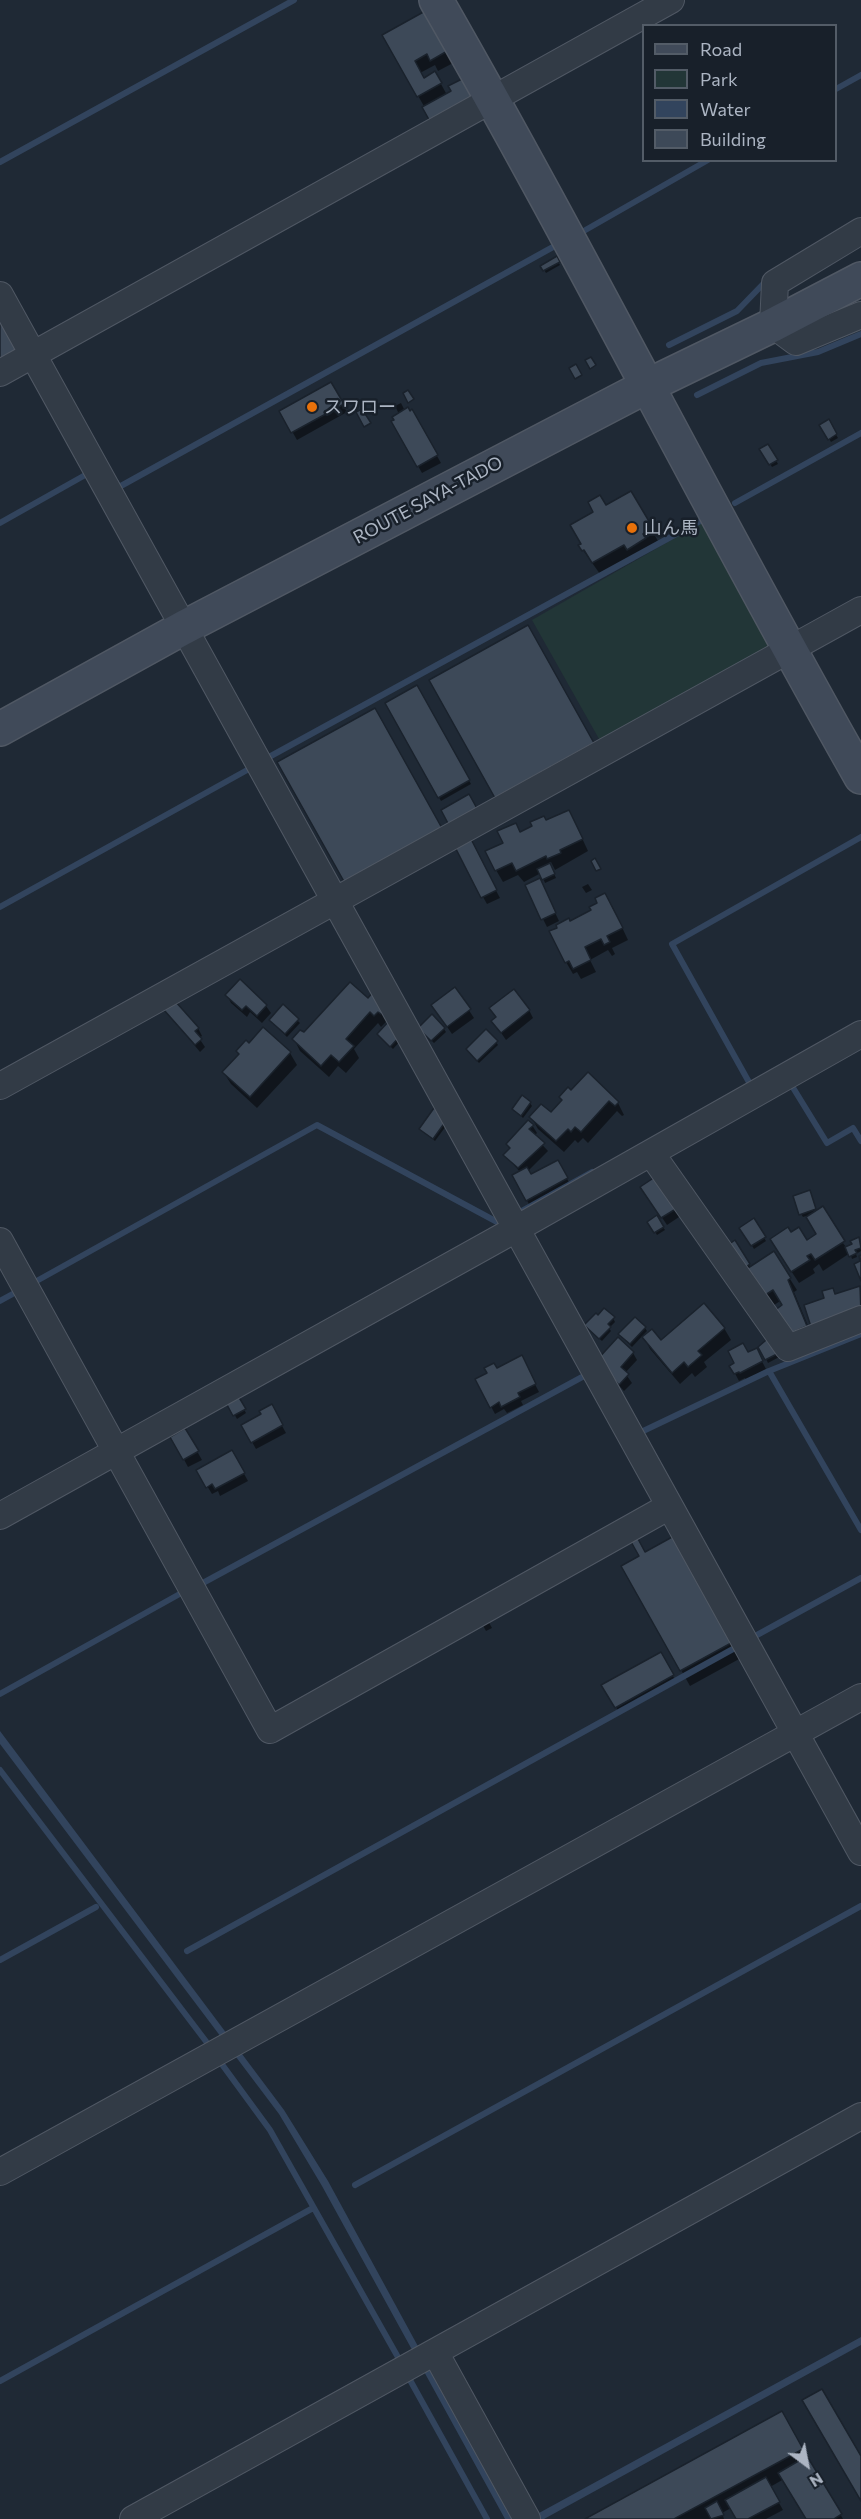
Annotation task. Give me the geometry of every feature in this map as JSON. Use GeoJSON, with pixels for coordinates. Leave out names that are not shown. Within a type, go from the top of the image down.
{"type":"FeatureCollection","features":[{"type":"Feature","properties":{"kind":"main road"},"geometry":{"type":"LineString","coordinates":[[436,0],[493,99],[861,777]]}},
{"type":"Feature","properties":{"kind":"main road","name":"ROUTE SAYA-TADO"},"geometry":{"type":"LineString","coordinates":[[0,729],[183,628],[647,386],[861,279]]}},
{"type":"Feature","properties":{"kind":"street"},"geometry":{"type":"LineString","coordinates":[[0,373],[671,0]]}},
{"type":"Feature","properties":{"kind":"street"},"geometry":{"type":"LineString","coordinates":[[861,231],[775,284],[773,325],[796,342],[861,315]]}},
{"type":"Feature","properties":{"kind":"street"},"geometry":{"type":"LineString","coordinates":[[0,295],[668,1507],[861,1852]]}},
{"type":"Feature","properties":{"kind":"street"},"geometry":{"type":"LineString","coordinates":[[0,1086],[861,610]]}},
{"type":"Feature","properties":{"kind":"street"},"geometry":{"type":"LineString","coordinates":[[0,1516],[861,1034]]}},
{"type":"Feature","properties":{"kind":"street"},"geometry":{"type":"LineString","coordinates":[[651,1153],[788,1348],[861,1319]]}},
{"type":"Feature","properties":{"kind":"street"},"geometry":{"type":"LineString","coordinates":[[0,1240],[270,1730],[668,1507]]}},
{"type":"Feature","properties":{"kind":"street"},"geometry":{"type":"LineString","coordinates":[[0,2172],[861,1697]]}},
{"type":"Feature","properties":{"kind":"street"},"geometry":{"type":"LineString","coordinates":[[133,2519],[861,2116]]}},
{"type":"Feature","properties":{"kind":"street"},"geometry":{"type":"LineString","coordinates":[[427,2356],[526,2517]]}},
{"type":"Feature","properties":{"kind":"green space"},"geometry":{"type":"Polygon","coordinates":[[[701,523],[771,644],[768,654],[603,746],[532,620],[701,523]]]}},
{"type":"Feature","properties":{"kind":"water"},"geometry":{"type":"Polygon","coordinates":[[[0,1731],[284,2110],[328,2181],[512,2519],[505,2519],[322,2186],[279,2114],[0,1744],[0,1731]]]}},
{"type":"Feature","properties":{"kind":"water"},"geometry":{"type":"Polygon","coordinates":[[[861,2337],[861,2345],[544,2519],[528,2519],[861,2337]]]}},
{"type":"Feature","properties":{"kind":"building"},"geometry":{"type":"Polygon","coordinates":[[[427,10],[449,50],[430,61],[427,54],[415,61],[424,78],[435,71],[442,83],[417,97],[382,35],[427,10]]]}},
{"type":"Feature","properties":{"kind":"building"},"geometry":{"type":"Polygon","coordinates":[[[462,79],[474,101],[432,125],[422,107],[451,91],[448,86],[462,79]]]}},
{"type":"Feature","properties":{"kind":"building"},"geometry":{"type":"Polygon","coordinates":[[[557,256],[560,262],[543,271],[540,266],[557,256]]]}},
{"type":"Feature","properties":{"kind":"building"},"geometry":{"type":"Polygon","coordinates":[[[0,317],[20,352],[0,363],[0,317]]]}},
{"type":"Feature","properties":{"kind":"building"},"geometry":{"type":"Polygon","coordinates":[[[591,357],[596,365],[590,369],[585,360],[591,357]]]}},
{"type":"Feature","properties":{"kind":"building"},"geometry":{"type":"Polygon","coordinates":[[[576,364],[582,375],[575,379],[569,368],[576,364]]]}},
{"type":"Feature","properties":{"kind":"building"},"geometry":{"type":"Polygon","coordinates":[[[331,382],[344,404],[291,433],[279,411],[331,382]]]}},
{"type":"Feature","properties":{"kind":"building"},"geometry":{"type":"Polygon","coordinates":[[[408,390],[414,399],[408,403],[403,393],[408,390]]]}},
{"type":"Feature","properties":{"kind":"building"},"geometry":{"type":"Polygon","coordinates":[[[408,407],[410,411],[412,409],[438,455],[417,467],[391,421],[394,420],[392,417],[408,407]]]}},
{"type":"Feature","properties":{"kind":"building"},"geometry":{"type":"Polygon","coordinates":[[[362,409],[371,423],[364,427],[356,412],[362,409]]]}},
{"type":"Feature","properties":{"kind":"building"},"geometry":{"type":"Polygon","coordinates":[[[829,419],[837,434],[828,440],[819,425],[829,419]]]}},
{"type":"Feature","properties":{"kind":"building"},"geometry":{"type":"Polygon","coordinates":[[[768,444],[778,460],[769,465],[759,449],[768,444]]]}},
{"type":"Feature","properties":{"kind":"building"},"geometry":{"type":"Polygon","coordinates":[[[631,491],[653,528],[643,534],[646,538],[627,550],[624,545],[592,563],[578,545],[581,544],[570,525],[593,512],[588,502],[600,495],[606,505],[631,491]]]}},
{"type":"Feature","properties":{"kind":"building"},"geometry":{"type":"Polygon","coordinates":[[[528,625],[594,743],[495,798],[429,680],[528,625]]]}},
{"type":"Feature","properties":{"kind":"building"},"geometry":{"type":"Polygon","coordinates":[[[417,685],[470,780],[438,798],[385,703],[417,685]]]}},
{"type":"Feature","properties":{"kind":"building"},"geometry":{"type":"Polygon","coordinates":[[[375,708],[443,830],[346,885],[277,762],[375,708]]]}},
{"type":"Feature","properties":{"kind":"building"},"geometry":{"type":"Polygon","coordinates":[[[469,794],[480,814],[451,829],[441,810],[469,794]]]}},
{"type":"Feature","properties":{"kind":"building"},"geometry":{"type":"Polygon","coordinates":[[[569,810],[583,839],[560,850],[561,853],[547,859],[546,856],[516,871],[512,863],[495,871],[485,851],[503,843],[497,831],[516,823],[520,832],[532,826],[530,822],[544,816],[546,820],[569,810]]]}},
{"type":"Feature","properties":{"kind":"building"},"geometry":{"type":"Polygon","coordinates":[[[471,839],[497,890],[481,898],[455,847],[471,839]]]}},
{"type":"Feature","properties":{"kind":"building"},"geometry":{"type":"Polygon","coordinates":[[[595,858],[601,869],[596,871],[591,861],[595,858]]]}},
{"type":"Feature","properties":{"kind":"building"},"geometry":{"type":"Polygon","coordinates":[[[550,863],[555,874],[542,880],[537,869],[550,863]]]}},
{"type":"Feature","properties":{"kind":"building"},"geometry":{"type":"Polygon","coordinates":[[[540,878],[556,913],[541,920],[525,885],[540,878]]]}},
{"type":"Feature","properties":{"kind":"building"},"geometry":{"type":"Polygon","coordinates":[[[605,893],[623,928],[607,936],[610,942],[604,945],[601,939],[585,947],[591,960],[573,969],[569,961],[565,963],[549,931],[557,928],[556,925],[569,918],[570,921],[591,910],[589,907],[597,903],[595,898],[605,893]]]}},
{"type":"Feature","properties":{"kind":"building"},"geometry":{"type":"Polygon","coordinates":[[[240,979],[267,1005],[257,1016],[246,1006],[242,1010],[225,995],[240,979]]]}},
{"type":"Feature","properties":{"kind":"building"},"geometry":{"type":"Polygon","coordinates":[[[350,982],[368,998],[374,991],[387,1008],[381,1014],[378,1012],[374,1016],[370,1012],[346,1039],[354,1046],[339,1062],[331,1055],[321,1066],[292,1039],[300,1030],[304,1032],[350,982]]]}},
{"type":"Feature","properties":{"kind":"building"},"geometry":{"type":"Polygon","coordinates":[[[455,987],[471,1009],[447,1027],[431,1005],[455,987]]]}},
{"type":"Feature","properties":{"kind":"building"},"geometry":{"type":"Polygon","coordinates":[[[514,989],[530,1010],[501,1033],[491,1021],[496,1017],[489,1008],[514,989]]]}},
{"type":"Feature","properties":{"kind":"building"},"geometry":{"type":"Polygon","coordinates":[[[175,1001],[199,1028],[195,1031],[202,1039],[195,1045],[164,1010],[175,1001]]]}},
{"type":"Feature","properties":{"kind":"building"},"geometry":{"type":"Polygon","coordinates":[[[283,1004],[299,1019],[285,1034],[269,1020],[283,1004]]]}},
{"type":"Feature","properties":{"kind":"building"},"geometry":{"type":"Polygon","coordinates":[[[432,1014],[445,1028],[431,1041],[418,1028],[432,1014]]]}},
{"type":"Feature","properties":{"kind":"building"},"geometry":{"type":"Polygon","coordinates":[[[389,1021],[403,1033],[390,1047],[377,1034],[389,1021]]]}},
{"type":"Feature","properties":{"kind":"building"},"geometry":{"type":"Polygon","coordinates":[[[263,1027],[291,1052],[250,1097],[222,1072],[239,1054],[236,1051],[246,1040],[249,1043],[263,1027]]]}},
{"type":"Feature","properties":{"kind":"building"},"geometry":{"type":"Polygon","coordinates":[[[486,1029],[498,1041],[477,1061],[466,1049],[486,1029]]]}},
{"type":"Feature","properties":{"kind":"building"},"geometry":{"type":"Polygon","coordinates":[[[588,1072],[619,1102],[615,1106],[609,1101],[581,1132],[575,1127],[571,1132],[568,1129],[556,1141],[529,1117],[541,1104],[551,1112],[562,1100],[559,1097],[568,1087],[571,1090],[588,1072]]]}},
{"type":"Feature","properties":{"kind":"building"},"geometry":{"type":"Polygon","coordinates":[[[522,1095],[531,1102],[521,1116],[512,1109],[522,1095]]]}},
{"type":"Feature","properties":{"kind":"building"},"geometry":{"type":"Polygon","coordinates":[[[434,1108],[448,1118],[433,1139],[419,1129],[434,1108]]]}},
{"type":"Feature","properties":{"kind":"building"},"geometry":{"type":"Polygon","coordinates":[[[528,1120],[534,1125],[529,1129],[545,1143],[518,1168],[503,1155],[510,1148],[506,1144],[528,1120]]]}},
{"type":"Feature","properties":{"kind":"building"},"geometry":{"type":"Polygon","coordinates":[[[558,1160],[568,1178],[526,1201],[512,1175],[527,1167],[531,1174],[558,1160]]]}},
{"type":"Feature","properties":{"kind":"building"},"geometry":{"type":"Polygon","coordinates":[[[658,1175],[679,1207],[661,1218],[640,1187],[658,1175]]]}},
{"type":"Feature","properties":{"kind":"building"},"geometry":{"type":"Polygon","coordinates":[[[810,1190],[816,1209],[799,1215],[793,1196],[810,1190]]]}},
{"type":"Feature","properties":{"kind":"building"},"geometry":{"type":"Polygon","coordinates":[[[823,1206],[845,1241],[815,1260],[811,1254],[807,1256],[810,1260],[791,1272],[770,1239],[788,1227],[791,1232],[799,1227],[807,1240],[816,1234],[806,1217],[823,1206]]]}},
{"type":"Feature","properties":{"kind":"building"},"geometry":{"type":"Polygon","coordinates":[[[657,1215],[664,1227],[654,1233],[647,1222],[657,1215]]]}},
{"type":"Feature","properties":{"kind":"building"},"geometry":{"type":"Polygon","coordinates":[[[754,1218],[766,1237],[751,1246],[739,1228],[754,1218]]]}},
{"type":"Feature","properties":{"kind":"building"},"geometry":{"type":"Polygon","coordinates":[[[859,1237],[861,1248],[855,1250],[857,1253],[849,1257],[845,1247],[852,1244],[850,1241],[859,1237]]]}},
{"type":"Feature","properties":{"kind":"building"},"geometry":{"type":"Polygon","coordinates":[[[735,1240],[750,1264],[743,1269],[728,1245],[735,1240]]]}},
{"type":"Feature","properties":{"kind":"building"},"geometry":{"type":"Polygon","coordinates":[[[774,1251],[791,1278],[788,1280],[807,1326],[789,1334],[774,1311],[782,1305],[773,1290],[762,1297],[745,1270],[774,1251]]]}},
{"type":"Feature","properties":{"kind":"building"},"geometry":{"type":"Polygon","coordinates":[[[861,1255],[861,1281],[854,1264],[860,1261],[859,1256],[861,1255]]]}},
{"type":"Feature","properties":{"kind":"building"},"geometry":{"type":"Polygon","coordinates":[[[860,1286],[861,1313],[812,1330],[804,1305],[824,1298],[822,1291],[833,1288],[835,1294],[860,1286]]]}},
{"type":"Feature","properties":{"kind":"building"},"geometry":{"type":"Polygon","coordinates":[[[704,1303],[725,1328],[698,1351],[702,1355],[688,1367],[684,1362],[672,1373],[642,1337],[652,1329],[661,1340],[704,1303]]]}},
{"type":"Feature","properties":{"kind":"building"},"geometry":{"type":"Polygon","coordinates":[[[604,1308],[615,1317],[608,1324],[611,1327],[599,1339],[584,1325],[604,1308]]]}},
{"type":"Feature","properties":{"kind":"building"},"geometry":{"type":"Polygon","coordinates":[[[635,1317],[646,1327],[630,1344],[618,1334],[635,1317]]]}},
{"type":"Feature","properties":{"kind":"building"},"geometry":{"type":"Polygon","coordinates":[[[772,1335],[781,1352],[765,1360],[758,1347],[772,1335]]]}},
{"type":"Feature","properties":{"kind":"building"},"geometry":{"type":"Polygon","coordinates":[[[618,1337],[634,1352],[621,1367],[629,1374],[619,1385],[596,1361],[618,1337]]]}},
{"type":"Feature","properties":{"kind":"building"},"geometry":{"type":"Polygon","coordinates":[[[743,1343],[748,1352],[757,1348],[763,1361],[734,1374],[729,1366],[734,1363],[728,1351],[743,1343]]]}},
{"type":"Feature","properties":{"kind":"building"},"geometry":{"type":"Polygon","coordinates":[[[522,1355],[536,1384],[518,1393],[520,1397],[501,1407],[499,1402],[490,1408],[475,1379],[487,1373],[484,1368],[494,1363],[497,1368],[522,1355]]]}},
{"type":"Feature","properties":{"kind":"building"},"geometry":{"type":"Polygon","coordinates":[[[237,1394],[246,1409],[233,1416],[225,1401],[237,1394]]]}},
{"type":"Feature","properties":{"kind":"building"},"geometry":{"type":"Polygon","coordinates":[[[272,1404],[283,1425],[251,1443],[241,1425],[261,1414],[259,1411],[272,1404]]]}},
{"type":"Feature","properties":{"kind":"building"},"geometry":{"type":"Polygon","coordinates":[[[185,1428],[199,1451],[183,1460],[170,1437],[185,1428]]]}},
{"type":"Feature","properties":{"kind":"building"},"geometry":{"type":"Polygon","coordinates":[[[232,1450],[245,1473],[215,1489],[212,1484],[206,1488],[196,1470],[232,1450]]]}},
{"type":"Feature","properties":{"kind":"building"},"geometry":{"type":"Polygon","coordinates":[[[674,1536],[733,1642],[680,1671],[621,1566],[639,1556],[630,1540],[637,1537],[645,1552],[674,1536]]]}},
{"type":"Feature","properties":{"kind":"building"},"geometry":{"type":"Polygon","coordinates":[[[661,1652],[674,1675],[615,1708],[601,1685],[661,1652]]]}},
{"type":"Feature","properties":{"kind":"building"},"geometry":{"type":"Polygon","coordinates":[[[822,2389],[861,2456],[861,2501],[802,2400],[822,2389]]]}},
{"type":"Feature","properties":{"kind":"building"},"geometry":{"type":"Polygon","coordinates":[[[782,2411],[803,2449],[674,2519],[585,2519],[782,2411]]]}},
{"type":"Feature","properties":{"kind":"building"},"geometry":{"type":"Polygon","coordinates":[[[807,2456],[842,2514],[834,2519],[806,2519],[778,2473],[807,2456]]]}},
{"type":"Feature","properties":{"kind":"building"},"geometry":{"type":"Polygon","coordinates":[[[766,2477],[780,2502],[748,2519],[736,2519],[725,2500],[766,2477]]]}},
{"type":"Feature","properties":{"kind":"building"},"geometry":{"type":"Polygon","coordinates":[[[717,2501],[724,2515],[711,2519],[705,2508],[717,2501]]]}},
{"type":"Feature","properties":{"kind":"waterway"},"geometry":{"type":"LineString","coordinates":[[0,162],[294,0]]}},
{"type":"Feature","properties":{"kind":"waterway"},"geometry":{"type":"LineString","coordinates":[[837,88],[861,75]]}},
{"type":"Feature","properties":{"kind":"waterway"},"geometry":{"type":"LineString","coordinates":[[582,232],[704,162]]}},
{"type":"Feature","properties":{"kind":"waterway"},"geometry":{"type":"LineString","coordinates":[[116,482],[119,487],[553,247]]}},
{"type":"Feature","properties":{"kind":"waterway"},"geometry":{"type":"LineString","coordinates":[[669,345],[737,311],[767,280]]}},
{"type":"Feature","properties":{"kind":"waterway"},"geometry":{"type":"LineString","coordinates":[[697,395],[761,363],[818,352],[861,334]]}},
{"type":"Feature","properties":{"kind":"waterway"},"geometry":{"type":"LineString","coordinates":[[735,503],[861,433]]}},
{"type":"Feature","properties":{"kind":"waterway"},"geometry":{"type":"LineString","coordinates":[[0,523],[87,474]]}},
{"type":"Feature","properties":{"kind":"waterway"},"geometry":{"type":"LineString","coordinates":[[269,757],[700,521]]}},
{"type":"Feature","properties":{"kind":"waterway"},"geometry":{"type":"LineString","coordinates":[[0,907],[249,769]]}},
{"type":"Feature","properties":{"kind":"waterway"},"geometry":{"type":"LineString","coordinates":[[750,1084],[672,944],[861,837]]}},
{"type":"Feature","properties":{"kind":"waterway"},"geometry":{"type":"LineString","coordinates":[[792,1086],[827,1143],[853,1128],[861,1141]]}},
{"type":"Feature","properties":{"kind":"waterway"},"geometry":{"type":"LineString","coordinates":[[33,1283],[317,1125],[499,1223]]}},
{"type":"Feature","properties":{"kind":"waterway"},"geometry":{"type":"LineString","coordinates":[[518,1213],[592,1172]]}},
{"type":"Feature","properties":{"kind":"waterway"},"geometry":{"type":"LineString","coordinates":[[0,1301],[18,1291]]}},
{"type":"Feature","properties":{"kind":"waterway"},"geometry":{"type":"LineString","coordinates":[[639,1433],[769,1371],[861,1334]]}},
{"type":"Feature","properties":{"kind":"waterway"},"geometry":{"type":"LineString","coordinates":[[769,1371],[861,1530]]}},
{"type":"Feature","properties":{"kind":"waterway"},"geometry":{"type":"LineString","coordinates":[[201,1584],[584,1376]]}},
{"type":"Feature","properties":{"kind":"waterway"},"geometry":{"type":"LineString","coordinates":[[757,1635],[861,1578]]}},
{"type":"Feature","properties":{"kind":"waterway"},"geometry":{"type":"LineString","coordinates":[[0,1694],[185,1591]]}},
{"type":"Feature","properties":{"kind":"waterway"},"geometry":{"type":"LineString","coordinates":[[187,1951],[733,1649]]}},
{"type":"Feature","properties":{"kind":"waterway"},"geometry":{"type":"LineString","coordinates":[[0,1770],[208,2044]]}},
{"type":"Feature","properties":{"kind":"waterway"},"geometry":{"type":"LineString","coordinates":[[355,2185],[861,1906]]}},
{"type":"Feature","properties":{"kind":"waterway"},"geometry":{"type":"LineString","coordinates":[[0,1960],[96,1907]]}},
{"type":"Feature","properties":{"kind":"waterway"},"geometry":{"type":"LineString","coordinates":[[221,2063],[270,2130],[399,2359]]}},
{"type":"Feature","properties":{"kind":"waterway"},"geometry":{"type":"LineString","coordinates":[[0,2381],[313,2208]]}},
{"type":"Feature","properties":{"kind":"waterway"},"geometry":{"type":"LineString","coordinates":[[410,2380],[487,2519]]}},
{"type":"Feature","properties":{"kind":"place","name":"スワロー"},"geometry":{"type":"Point","coordinates":[312,407]}},
{"type":"Feature","properties":{"kind":"place","name":"山ん馬"},"geometry":{"type":"Point","coordinates":[632,528]}}]}
